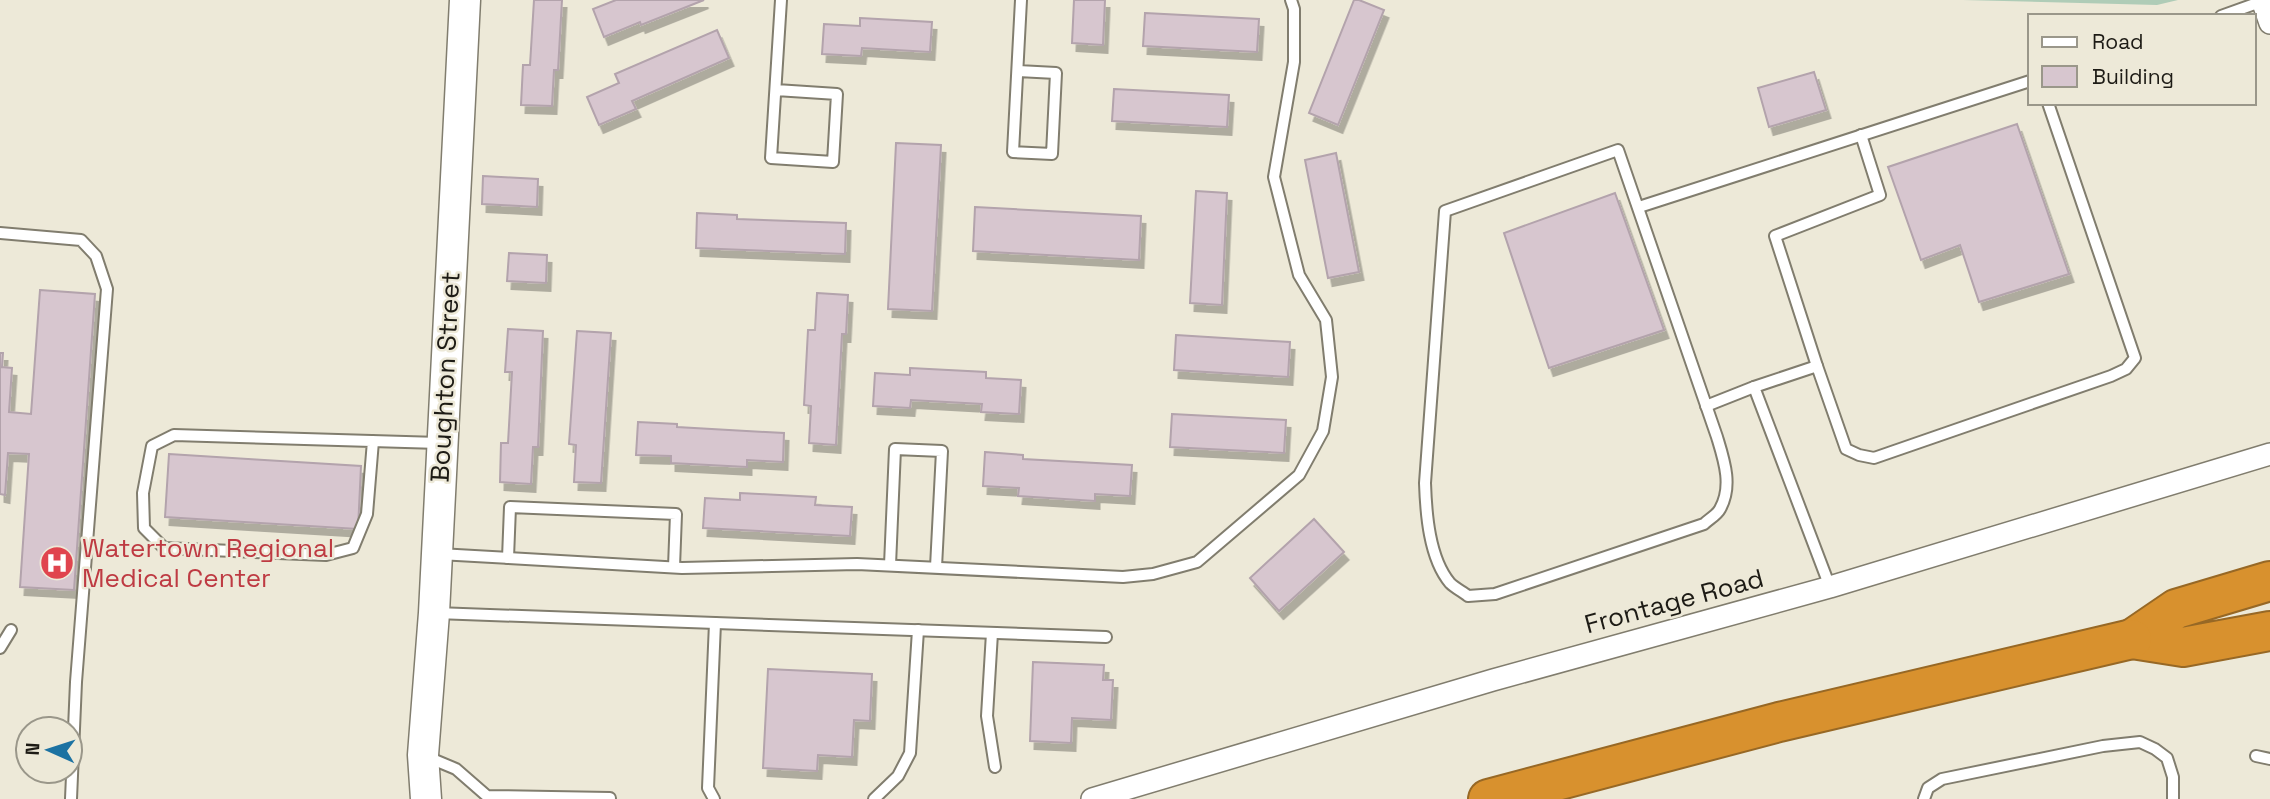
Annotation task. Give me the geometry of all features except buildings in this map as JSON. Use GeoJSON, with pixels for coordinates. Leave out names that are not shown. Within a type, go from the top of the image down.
{"type":"FeatureCollection","features":[{"type":"Feature","properties":{"kind":"highway"},"geometry":{"type":"LineString","coordinates":[[1488,799],[1779,722],[2132,639],[2176,609],[2270,581]]}},
{"type":"Feature","properties":{"kind":"highway"},"geometry":{"type":"LineString","coordinates":[[2132,639],[2183,647],[2270,631]]}},
{"type":"Feature","properties":{"kind":"street","name":"Boughton Street"},"geometry":{"type":"LineString","coordinates":[[426,799],[423,755],[437,554],[464,0]]}},
{"type":"Feature","properties":{"kind":"street"},"geometry":{"type":"LineString","coordinates":[[2262,1],[2270,23]]}},
{"type":"Feature","properties":{"kind":"street","name":"Frontage Road"},"geometry":{"type":"LineString","coordinates":[[1092,799],[1480,684],[1830,587],[2270,454]]}},
{"type":"Feature","properties":{"kind":"street","name":"Boughton Street"},"geometry":{"type":"LineString","coordinates":[[408,799],[423,755]]}},
{"type":"Feature","properties":{"kind":"lane"},"geometry":{"type":"LineString","coordinates":[[775,90],[837,94],[833,162],[771,158],[775,90],[781,0]]}},
{"type":"Feature","properties":{"kind":"lane"},"geometry":{"type":"LineString","coordinates":[[1018,71],[1056,73],[1052,154],[1013,152],[1021,0]]}},
{"type":"Feature","properties":{"kind":"lane"},"geometry":{"type":"LineString","coordinates":[[437,554],[674,567],[890,565],[1123,577],[1153,574],[1197,562],[1299,475],[1323,431],[1332,377],[1326,320],[1299,275],[1274,177],[1294,62],[1294,9],[1291,0]]}},
{"type":"Feature","properties":{"kind":"lane"},"geometry":{"type":"LineString","coordinates":[[2226,14],[2262,1]]}},
{"type":"Feature","properties":{"kind":"lane"},"geometry":{"type":"LineString","coordinates":[[1639,207],[2028,81]]}},
{"type":"Feature","properties":{"kind":"lane"},"geometry":{"type":"LineString","coordinates":[[1861,135],[1880,195],[1774,236],[1846,449],[1874,458],[2112,376],[2126,369],[2135,358],[2049,105]]}},
{"type":"Feature","properties":{"kind":"lane"},"geometry":{"type":"LineString","coordinates":[[1618,150],[1639,207],[1726,467],[1726,494],[1720,510],[1704,524],[1495,594],[1468,596],[1450,583],[1437,558],[1426,523],[1425,483],[1445,211],[1618,150]]}},
{"type":"Feature","properties":{"kind":"lane"},"geometry":{"type":"LineString","coordinates":[[0,233],[81,240],[96,256],[107,289],[76,682],[71,799]]}},
{"type":"Feature","properties":{"kind":"lane"},"geometry":{"type":"LineString","coordinates":[[1706,406],[1817,366]]}},
{"type":"Feature","properties":{"kind":"lane"},"geometry":{"type":"LineString","coordinates":[[1754,387],[1830,587]]}},
{"type":"Feature","properties":{"kind":"lane"},"geometry":{"type":"LineString","coordinates":[[373,441],[367,514],[353,548],[326,555],[164,548],[144,528],[144,493],[152,446],[174,435],[373,441],[442,444]]}},
{"type":"Feature","properties":{"kind":"lane"},"geometry":{"type":"LineString","coordinates":[[890,565],[895,449],[942,451],[936,567]]}},
{"type":"Feature","properties":{"kind":"lane"},"geometry":{"type":"LineString","coordinates":[[508,558],[510,507],[676,514],[674,567]]}},
{"type":"Feature","properties":{"kind":"lane"},"geometry":{"type":"LineString","coordinates":[[433,613],[1105,636]]}},
{"type":"Feature","properties":{"kind":"lane"},"geometry":{"type":"LineString","coordinates":[[714,799],[708,788],[715,623]]}},
{"type":"Feature","properties":{"kind":"lane"},"geometry":{"type":"LineString","coordinates":[[0,648],[11,630]]}},
{"type":"Feature","properties":{"kind":"lane"},"geometry":{"type":"LineString","coordinates":[[874,799],[898,776],[910,753],[918,630]]}},
{"type":"Feature","properties":{"kind":"lane"},"geometry":{"type":"LineString","coordinates":[[992,633],[987,716],[995,767]]}},
{"type":"Feature","properties":{"kind":"lane"},"geometry":{"type":"LineString","coordinates":[[1924,799],[1927,788],[1942,779],[2103,746],[2140,743],[2167,758],[2173,777],[2173,799]]}},
{"type":"Feature","properties":{"kind":"lane"},"geometry":{"type":"LineString","coordinates":[[423,755],[456,769],[486,796],[610,798]]}},
{"type":"Feature","properties":{"kind":"lane"},"geometry":{"type":"LineString","coordinates":[[2256,757],[2270,758]]}},
{"type":"Feature","properties":{"kind":"green space"},"geometry":{"type":"Polygon","coordinates":[[[1963,0],[2178,0],[2157,5],[1963,0]]]}},
{"type":"Feature","properties":{"kind":"place","name":"Watertown Regional Medical Center"},"geometry":{"type":"Point","coordinates":[57,563]}}]}
